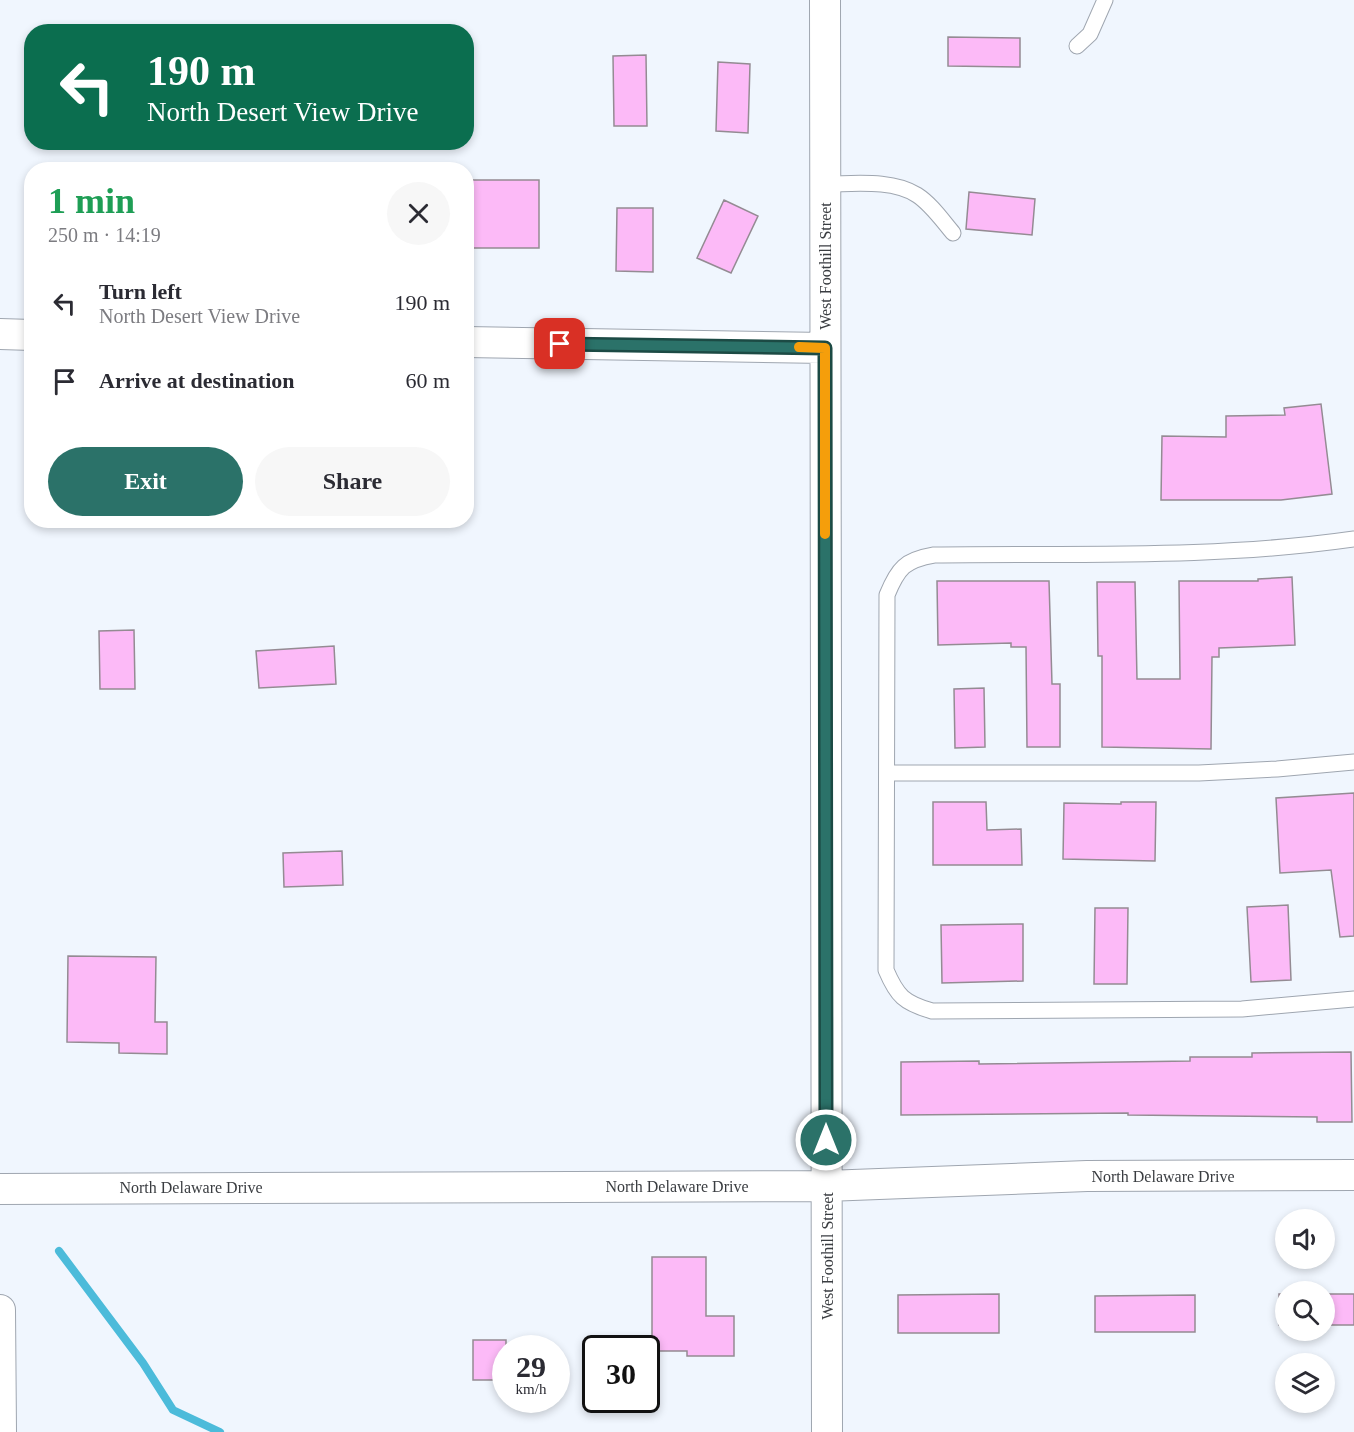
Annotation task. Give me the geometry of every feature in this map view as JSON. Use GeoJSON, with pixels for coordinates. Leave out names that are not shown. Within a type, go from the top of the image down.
{"type":"FeatureCollection","features":[{"type":"Feature","properties":{"kind":"street","name":"West Foothill Street"},"geometry":{"type":"LineString","coordinates":[[825,0],[827,1432]]}},
{"type":"Feature","properties":{"kind":"street"},"geometry":{"type":"LineString","coordinates":[[0,334],[24,335]]}},
{"type":"Feature","properties":{"kind":"street"},"geometry":{"type":"LineString","coordinates":[[474,342],[825,348]]}},
{"type":"Feature","properties":{"kind":"street","name":"North Delaware Drive"},"geometry":{"type":"LineString","coordinates":[[0,1189],[826,1186],[1087,1176],[1354,1175]]}},
{"type":"Feature","properties":{"kind":"street"},"geometry":{"type":"LineString","coordinates":[[0,1310],[1,1432]]}},
{"type":"Feature","properties":{"kind":"lane"},"geometry":{"type":"LineString","coordinates":[[1077,46],[1090,34],[1105,0]]}},
{"type":"Feature","properties":{"kind":"lane"},"geometry":{"type":"LineString","coordinates":[[825,184],[880,184],[907,191],[924,201],[953,232]]}},
{"type":"Feature","properties":{"kind":"lane"},"geometry":{"type":"LineString","coordinates":[[1354,539],[1292,548],[1229,551],[934,555],[914,559],[895,575],[887,595],[886,970],[895,990],[910,1005],[933,1011],[1230,1009],[1354,999]]}},
{"type":"Feature","properties":{"kind":"lane"},"geometry":{"type":"LineString","coordinates":[[887,773],[1199,773],[1354,762]]}},
{"type":"Feature","properties":{"kind":"building"},"geometry":{"type":"Polygon","coordinates":[[[948,37],[1020,38],[1020,67],[948,66],[948,37]]]}},
{"type":"Feature","properties":{"kind":"building"},"geometry":{"type":"Polygon","coordinates":[[[646,55],[647,126],[614,126],[613,56],[646,55]]]}},
{"type":"Feature","properties":{"kind":"building"},"geometry":{"type":"Polygon","coordinates":[[[718,62],[750,64],[748,133],[716,131],[718,62]]]}},
{"type":"Feature","properties":{"kind":"building"},"geometry":{"type":"Polygon","coordinates":[[[474,180],[539,180],[539,248],[474,248],[474,180]]]}},
{"type":"Feature","properties":{"kind":"building"},"geometry":{"type":"Polygon","coordinates":[[[969,192],[1035,199],[1032,235],[966,229],[969,192]]]}},
{"type":"Feature","properties":{"kind":"building"},"geometry":{"type":"Polygon","coordinates":[[[724,200],[758,216],[731,273],[697,258],[724,200]]]}},
{"type":"Feature","properties":{"kind":"building"},"geometry":{"type":"Polygon","coordinates":[[[617,208],[653,208],[653,272],[616,271],[617,208]]]}},
{"type":"Feature","properties":{"kind":"building"},"geometry":{"type":"Polygon","coordinates":[[[1321,404],[1332,494],[1281,500],[1161,500],[1162,436],[1226,437],[1226,416],[1285,415],[1284,408],[1321,404]]]}},
{"type":"Feature","properties":{"kind":"building"},"geometry":{"type":"Polygon","coordinates":[[[1292,577],[1295,645],[1219,648],[1219,657],[1212,657],[1211,749],[1102,747],[1102,656],[1098,656],[1097,582],[1135,582],[1137,679],[1180,679],[1179,581],[1258,581],[1258,579],[1292,577]]]}},
{"type":"Feature","properties":{"kind":"building"},"geometry":{"type":"Polygon","coordinates":[[[937,581],[1049,581],[1052,684],[1060,684],[1060,747],[1027,747],[1026,647],[1011,647],[1011,643],[938,645],[937,581]]]}},
{"type":"Feature","properties":{"kind":"building"},"geometry":{"type":"Polygon","coordinates":[[[134,630],[135,689],[100,689],[99,631],[134,630]]]}},
{"type":"Feature","properties":{"kind":"building"},"geometry":{"type":"Polygon","coordinates":[[[334,646],[336,684],[259,688],[256,651],[334,646]]]}},
{"type":"Feature","properties":{"kind":"building"},"geometry":{"type":"Polygon","coordinates":[[[984,688],[985,747],[955,748],[954,689],[984,688]]]}},
{"type":"Feature","properties":{"kind":"building"},"geometry":{"type":"Polygon","coordinates":[[[1354,793],[1354,936],[1340,937],[1331,870],[1280,873],[1276,798],[1354,793]]]}},
{"type":"Feature","properties":{"kind":"building"},"geometry":{"type":"Polygon","coordinates":[[[933,802],[986,802],[987,830],[1021,829],[1022,865],[933,865],[933,802]]]}},
{"type":"Feature","properties":{"kind":"building"},"geometry":{"type":"Polygon","coordinates":[[[1121,802],[1156,802],[1155,861],[1063,859],[1064,803],[1121,804],[1121,802]]]}},
{"type":"Feature","properties":{"kind":"building"},"geometry":{"type":"Polygon","coordinates":[[[342,851],[343,885],[284,887],[283,853],[342,851]]]}},
{"type":"Feature","properties":{"kind":"building"},"geometry":{"type":"Polygon","coordinates":[[[1288,905],[1291,980],[1251,982],[1247,907],[1288,905]]]}},
{"type":"Feature","properties":{"kind":"building"},"geometry":{"type":"Polygon","coordinates":[[[1095,908],[1128,908],[1127,984],[1094,984],[1095,908]]]}},
{"type":"Feature","properties":{"kind":"building"},"geometry":{"type":"Polygon","coordinates":[[[1023,924],[1023,981],[942,983],[941,925],[1023,924]]]}},
{"type":"Feature","properties":{"kind":"building"},"geometry":{"type":"Polygon","coordinates":[[[68,956],[156,957],[155,1022],[167,1022],[167,1054],[119,1053],[119,1043],[67,1042],[68,956]]]}},
{"type":"Feature","properties":{"kind":"building"},"geometry":{"type":"Polygon","coordinates":[[[1351,1052],[1352,1122],[1317,1122],[1317,1117],[1128,1115],[1128,1113],[901,1115],[901,1062],[979,1061],[979,1064],[1190,1061],[1190,1057],[1252,1057],[1252,1053],[1351,1052]]]}},
{"type":"Feature","properties":{"kind":"building"},"geometry":{"type":"Polygon","coordinates":[[[652,1257],[706,1257],[706,1316],[734,1316],[734,1356],[687,1356],[687,1351],[660,1351],[660,1335],[652,1335],[652,1257]]]}},
{"type":"Feature","properties":{"kind":"building"},"geometry":{"type":"Polygon","coordinates":[[[999,1294],[999,1333],[898,1333],[898,1295],[999,1294]]]}},
{"type":"Feature","properties":{"kind":"building"},"geometry":{"type":"Polygon","coordinates":[[[1335,1294],[1354,1294],[1354,1325],[1335,1325],[1335,1294]]]}},
{"type":"Feature","properties":{"kind":"building"},"geometry":{"type":"Polygon","coordinates":[[[1195,1295],[1195,1332],[1095,1332],[1095,1296],[1195,1295]]]}},
{"type":"Feature","properties":{"kind":"building"},"geometry":{"type":"Polygon","coordinates":[[[473,1340],[492,1340],[492,1380],[473,1380],[473,1340]]]}},
{"type":"Feature","properties":{"kind":"waterway"},"geometry":{"type":"LineString","coordinates":[[59,1251],[143,1363],[173,1410],[220,1432]]}},
{"type":"Feature","properties":{"kind":"slow traffic"},"geometry":{"type":"LineString","coordinates":[[799,347],[825,348],[825,534]]}},
{"type":"Feature","properties":{"kind":"route"},"geometry":{"type":"LineString","coordinates":[[560,344],[825,348],[826,1140]]}}]}
